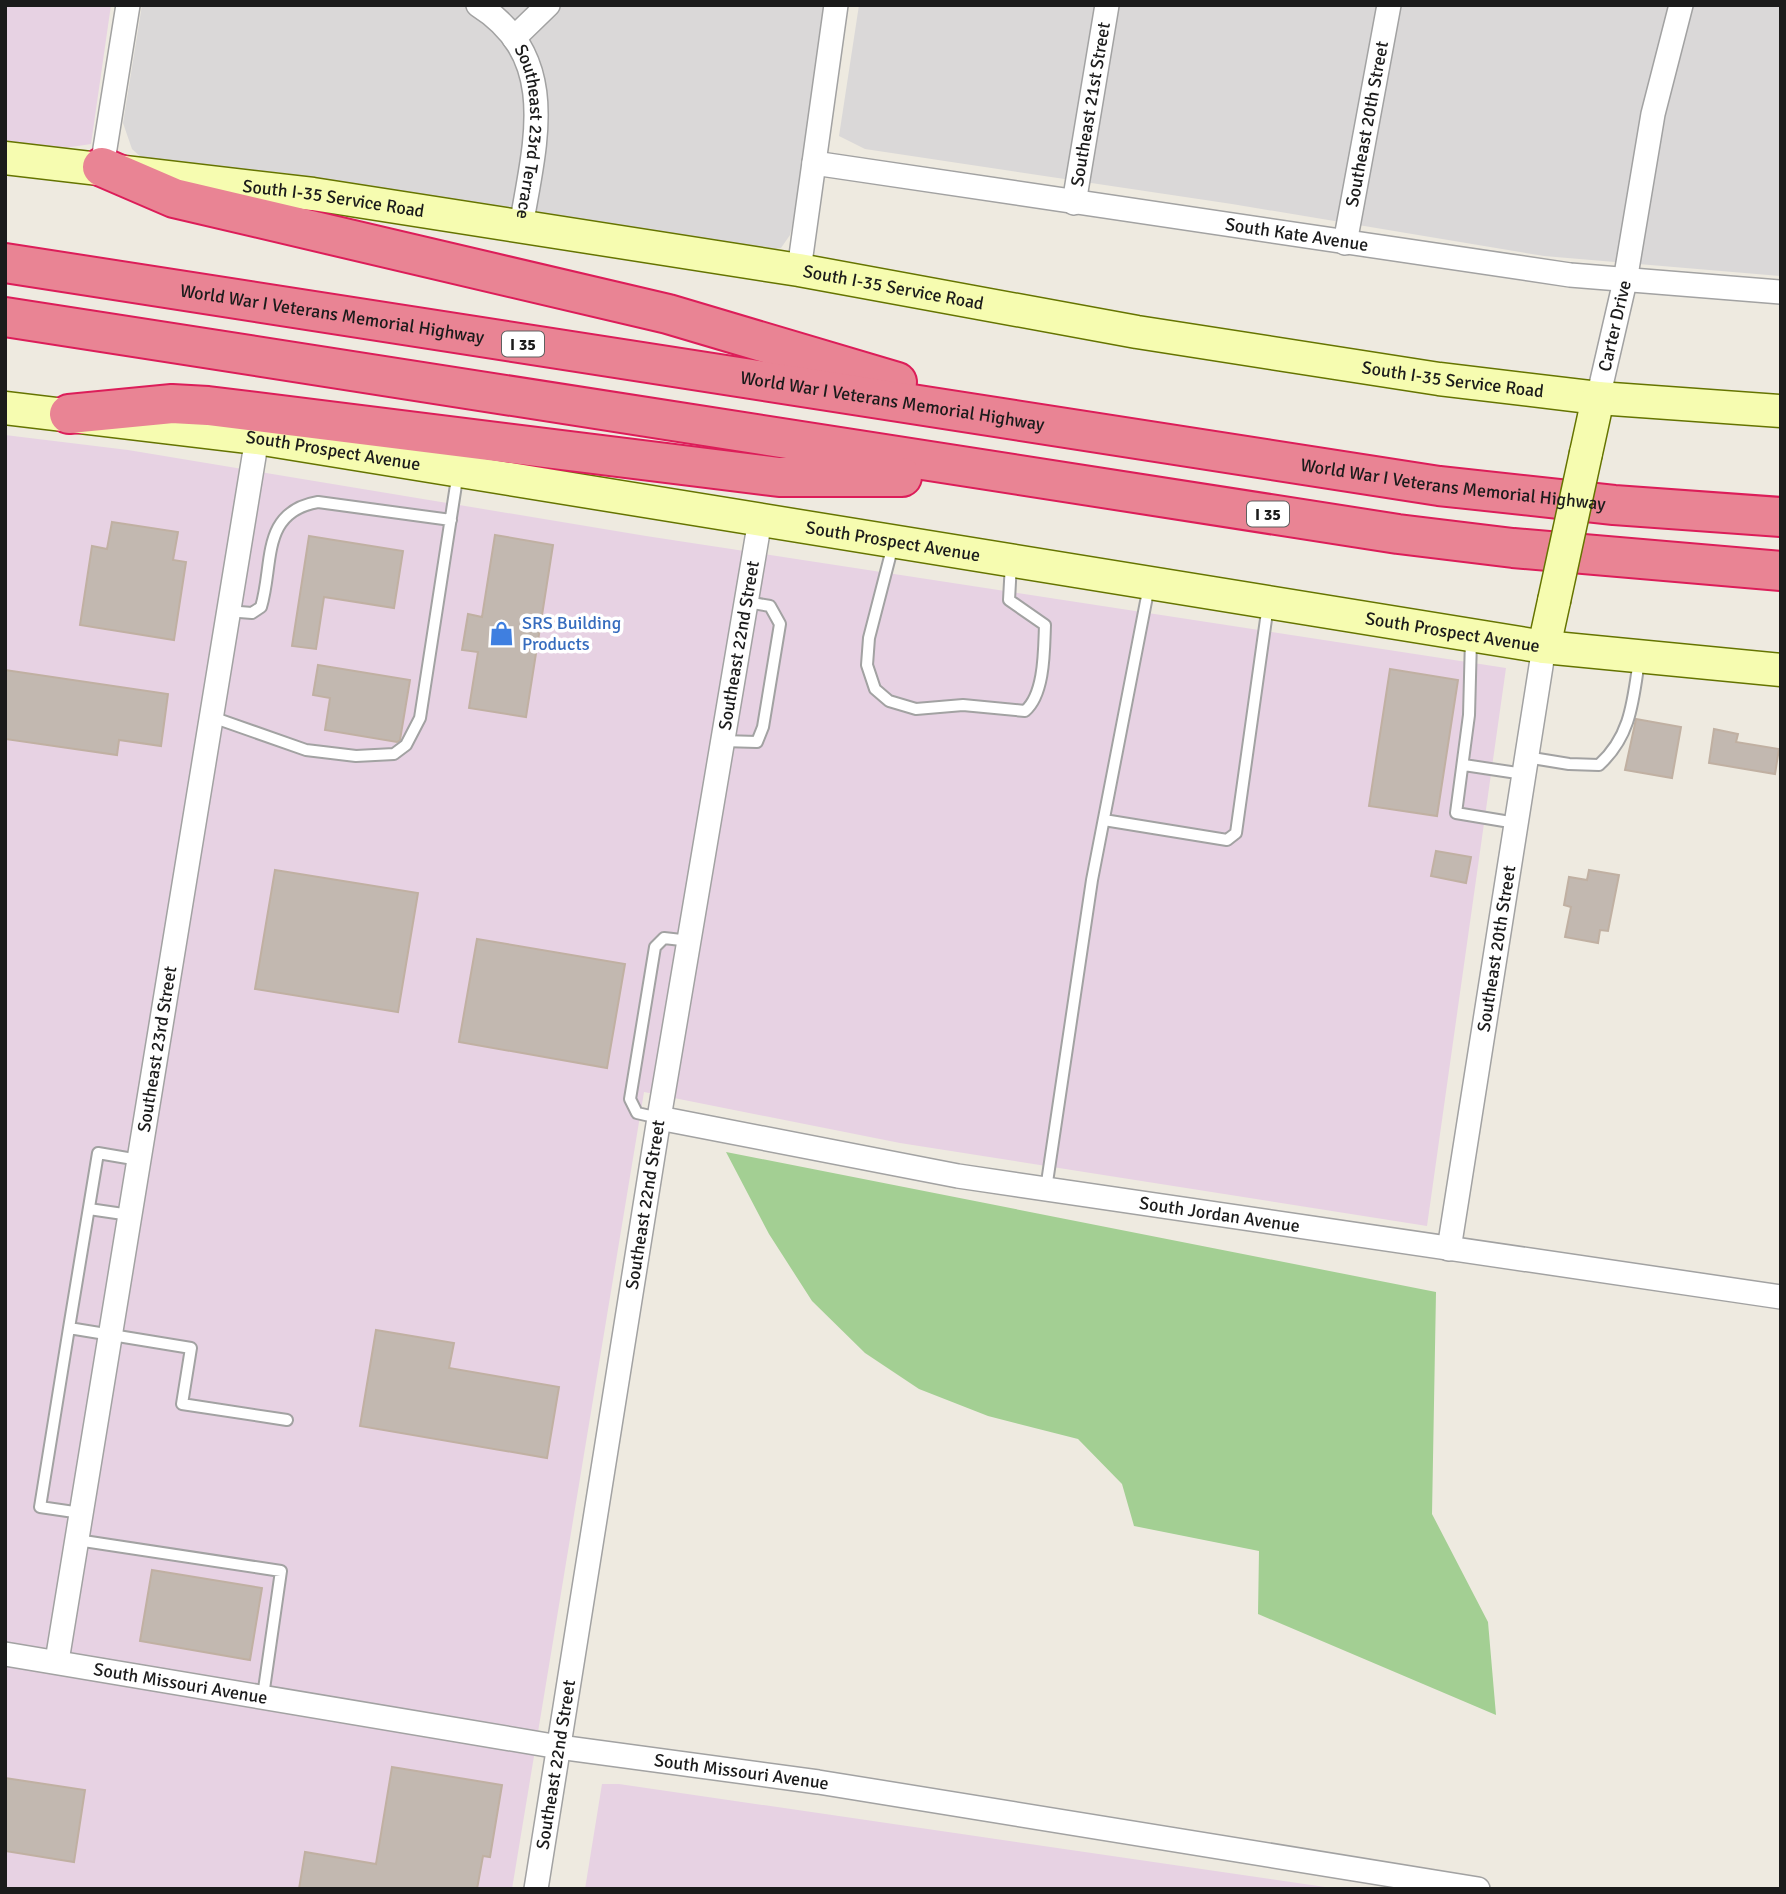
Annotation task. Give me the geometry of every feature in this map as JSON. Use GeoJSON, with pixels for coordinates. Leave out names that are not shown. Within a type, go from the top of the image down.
{"type":"FeatureCollection","features":[{"type":"Feature","properties":{"kind":"highway"},"geometry":{"type":"LineString","coordinates":[[102,167],[174,198],[668,314],[1040,425]]}},
{"type":"Feature","properties":{"kind":"highway","name":"World War I Veterans Memorial Highway"},"geometry":{"type":"LineString","coordinates":[[5,263],[1439,486],[1614,505],[1781,517]]}},
{"type":"Feature","properties":{"kind":"highway","name":"I 35"},"geometry":{"type":"LineString","coordinates":[[5,317],[1398,534],[1609,557],[1781,571]]}},
{"type":"Feature","properties":{"kind":"highway"},"geometry":{"type":"LineString","coordinates":[[69,414],[172,404],[208,406],[779,477],[1024,477]]}},
{"type":"Feature","properties":{"kind":"highway"},"geometry":{"type":"LineString","coordinates":[[1609,557],[1781,597]]}},
{"type":"Feature","properties":{"kind":"main road","name":"South I-35 Service Road"},"geometry":{"type":"LineString","coordinates":[[5,158],[102,167],[313,194],[799,271],[1297,359],[1598,398],[1781,411]]}},
{"type":"Feature","properties":{"kind":"main road","name":"Carter Drive"},"geometry":{"type":"LineString","coordinates":[[1544,647],[1598,398]]}},
{"type":"Feature","properties":{"kind":"main road","name":"South Prospect Avenue"},"geometry":{"type":"LineString","coordinates":[[5,408],[257,438],[1544,647],[1781,670]]}},
{"type":"Feature","properties":{"kind":"street"},"geometry":{"type":"LineString","coordinates":[[102,167],[128,5]]}},
{"type":"Feature","properties":{"kind":"street","name":"Southeast 23rd Terrace"},"geometry":{"type":"LineString","coordinates":[[478,5],[494,15],[514,38],[528,62],[536,88],[538,126],[521,227]]}},
{"type":"Feature","properties":{"kind":"street","name":"Southeast 23rd Terrace"},"geometry":{"type":"LineString","coordinates":[[514,38],[548,5]]}},
{"type":"Feature","properties":{"kind":"street"},"geometry":{"type":"LineString","coordinates":[[799,271],[836,5]]}},
{"type":"Feature","properties":{"kind":"street","name":"Southeast 21st Street"},"geometry":{"type":"LineString","coordinates":[[1074,203],[1107,5]]}},
{"type":"Feature","properties":{"kind":"street","name":"Southeast 20th Street"},"geometry":{"type":"LineString","coordinates":[[1345,243],[1388,5]]}},
{"type":"Feature","properties":{"kind":"street","name":"Carter Drive"},"geometry":{"type":"LineString","coordinates":[[1598,398],[1625,281],[1653,114],[1681,5]]}},
{"type":"Feature","properties":{"kind":"street","name":"South Kate Avenue"},"geometry":{"type":"LineString","coordinates":[[814,163],[1345,243],[1625,281],[1781,292]]}},
{"type":"Feature","properties":{"kind":"street","name":"Southeast 23rd Street"},"geometry":{"type":"LineString","coordinates":[[57,1661],[257,438]]}},
{"type":"Feature","properties":{"kind":"street","name":"Southeast 22nd Street"},"geometry":{"type":"LineString","coordinates":[[536,1889],[659,1118],[760,520]]}},
{"type":"Feature","properties":{"kind":"street","name":"Southeast 20th Street"},"geometry":{"type":"LineString","coordinates":[[1449,1249],[1544,647]]}},
{"type":"Feature","properties":{"kind":"street","name":"South Jordan Avenue"},"geometry":{"type":"LineString","coordinates":[[659,1118],[879,1163],[1781,1297]]}},
{"type":"Feature","properties":{"kind":"street","name":"South Missouri Avenue"},"geometry":{"type":"LineString","coordinates":[[5,1654],[559,1747],[818,1782],[1478,1889]]}},
{"type":"Feature","properties":{"kind":"lane"},"geometry":{"type":"LineString","coordinates":[[212,717],[306,750],[356,756],[394,754],[406,745],[420,718],[458,470]]}},
{"type":"Feature","properties":{"kind":"lane"},"geometry":{"type":"LineString","coordinates":[[227,611],[252,613],[261,607],[275,533],[286,515],[302,505],[318,502],[451,520]]}},
{"type":"Feature","properties":{"kind":"lane"},"geometry":{"type":"LineString","coordinates":[[893,542],[869,638],[867,665],[874,689],[890,701],[916,709],[963,705],[1025,711],[1031,706],[1037,694],[1045,625],[1009,600],[1011,561]]}},
{"type":"Feature","properties":{"kind":"lane"},"geometry":{"type":"LineString","coordinates":[[1046,1189],[1092,880],[1149,583]]}},
{"type":"Feature","properties":{"kind":"lane"},"geometry":{"type":"LineString","coordinates":[[723,741],[757,742],[767,701],[780,624],[770,606],[747,602]]}},
{"type":"Feature","properties":{"kind":"lane"},"geometry":{"type":"LineString","coordinates":[[1104,820],[1227,840],[1236,833],[1268,603]]}},
{"type":"Feature","properties":{"kind":"lane"},"geometry":{"type":"LineString","coordinates":[[1471,635],[1469,715],[1457,813],[1516,823]]}},
{"type":"Feature","properties":{"kind":"lane"},"geometry":{"type":"LineString","coordinates":[[1464,765],[1599,765],[1617,748],[1633,706],[1640,657]]}},
{"type":"Feature","properties":{"kind":"lane"},"geometry":{"type":"LineString","coordinates":[[659,1118],[637,1112],[630,1099],[655,947],[664,938],[690,941]]}},
{"type":"Feature","properties":{"kind":"lane"},"geometry":{"type":"LineString","coordinates":[[81,1513],[40,1507],[97,1153],[139,1160]]}},
{"type":"Feature","properties":{"kind":"lane"},"geometry":{"type":"LineString","coordinates":[[89,1209],[130,1215]]}},
{"type":"Feature","properties":{"kind":"lane"},"geometry":{"type":"LineString","coordinates":[[69,1328],[191,1348],[182,1404],[287,1420]]}},
{"type":"Feature","properties":{"kind":"lane"},"geometry":{"type":"LineString","coordinates":[[76,1540],[281,1571],[263,1696]]}},
{"type":"Feature","properties":{"kind":"shaded area"},"geometry":{"type":"Polygon","coordinates":[[[5,5],[111,5],[91,144],[51,150],[5,141],[5,5]]]}},
{"type":"Feature","properties":{"kind":"shaded area"},"geometry":{"type":"Polygon","coordinates":[[[142,5],[824,5],[797,206],[790,235],[781,248],[766,251],[284,173],[144,160],[132,149],[123,123],[142,5]]]}},
{"type":"Feature","properties":{"kind":"shaded area"},"geometry":{"type":"Polygon","coordinates":[[[859,5],[1781,5],[1781,276],[1544,256],[1232,204],[865,149],[839,136],[859,5]]]}},
{"type":"Feature","properties":{"kind":"shaded area"},"geometry":{"type":"Polygon","coordinates":[[[5,435],[128,450],[646,536],[1506,668],[1427,1226],[900,1143],[644,1092],[512,1889],[5,1889],[5,435]]]}},
{"type":"Feature","properties":{"kind":"shaded area"},"geometry":{"type":"Polygon","coordinates":[[[602,1784],[619,1784],[1339,1889],[585,1889],[602,1784]]]}},
{"type":"Feature","properties":{"kind":"green space"},"geometry":{"type":"Polygon","coordinates":[[[726,1152],[1436,1292],[1432,1514],[1488,1622],[1496,1715],[1258,1614],[1259,1551],[1134,1526],[1122,1484],[1078,1439],[988,1416],[919,1389],[865,1353],[812,1301],[769,1234],[726,1152]]]}},
{"type":"Feature","properties":{"kind":"building"},"geometry":{"type":"Polygon","coordinates":[[[112,522],[178,532],[173,560],[186,562],[174,640],[80,625],[92,546],[107,549],[112,522]]]}},
{"type":"Feature","properties":{"kind":"building","name":"SRS Building Products"},"geometry":{"type":"Polygon","coordinates":[[[495,535],[553,545],[526,717],[469,708],[478,652],[462,650],[468,614],[482,617],[495,535]]]}},
{"type":"Feature","properties":{"kind":"building"},"geometry":{"type":"Polygon","coordinates":[[[309,536],[403,551],[394,608],[324,597],[316,649],[292,646],[309,536]]]}},
{"type":"Feature","properties":{"kind":"building"},"geometry":{"type":"Polygon","coordinates":[[[318,665],[410,680],[400,740],[397,742],[325,730],[330,698],[313,695],[318,665]]]}},
{"type":"Feature","properties":{"kind":"building"},"geometry":{"type":"Polygon","coordinates":[[[1390,669],[1458,680],[1437,816],[1369,806],[1390,669]]]}},
{"type":"Feature","properties":{"kind":"building"},"geometry":{"type":"Polygon","coordinates":[[[5,670],[168,694],[161,746],[119,740],[117,755],[5,739],[5,670]]]}},
{"type":"Feature","properties":{"kind":"building"},"geometry":{"type":"Polygon","coordinates":[[[1636,719],[1681,727],[1672,778],[1625,770],[1636,719]]]}},
{"type":"Feature","properties":{"kind":"building"},"geometry":{"type":"Polygon","coordinates":[[[1714,729],[1738,734],[1736,742],[1779,749],[1775,774],[1709,763],[1714,729]]]}},
{"type":"Feature","properties":{"kind":"building"},"geometry":{"type":"Polygon","coordinates":[[[1436,851],[1471,857],[1466,883],[1431,876],[1436,851]]]}},
{"type":"Feature","properties":{"kind":"building"},"geometry":{"type":"Polygon","coordinates":[[[275,870],[418,893],[398,1012],[255,989],[275,870]]]}},
{"type":"Feature","properties":{"kind":"building"},"geometry":{"type":"Polygon","coordinates":[[[1589,870],[1619,875],[1608,931],[1600,930],[1598,943],[1565,937],[1571,907],[1564,905],[1569,877],[1587,880],[1589,870]]]}},
{"type":"Feature","properties":{"kind":"building"},"geometry":{"type":"Polygon","coordinates":[[[477,939],[625,964],[607,1068],[459,1042],[477,939]]]}},
{"type":"Feature","properties":{"kind":"building"},"geometry":{"type":"Polygon","coordinates":[[[376,1330],[454,1343],[449,1368],[559,1387],[547,1458],[360,1426],[376,1330]]]}},
{"type":"Feature","properties":{"kind":"building"},"geometry":{"type":"Polygon","coordinates":[[[152,1570],[262,1588],[250,1660],[140,1641],[152,1570]]]}},
{"type":"Feature","properties":{"kind":"building"},"geometry":{"type":"Polygon","coordinates":[[[392,1767],[502,1785],[490,1857],[483,1856],[477,1889],[299,1889],[305,1852],[376,1864],[392,1767]]]}},
{"type":"Feature","properties":{"kind":"building"},"geometry":{"type":"Polygon","coordinates":[[[5,1778],[85,1790],[74,1862],[5,1851],[5,1778]]]}},
{"type":"Feature","properties":{"kind":"place","name":"SRS Building Products"},"geometry":{"type":"Point","coordinates":[502,633]}}]}
